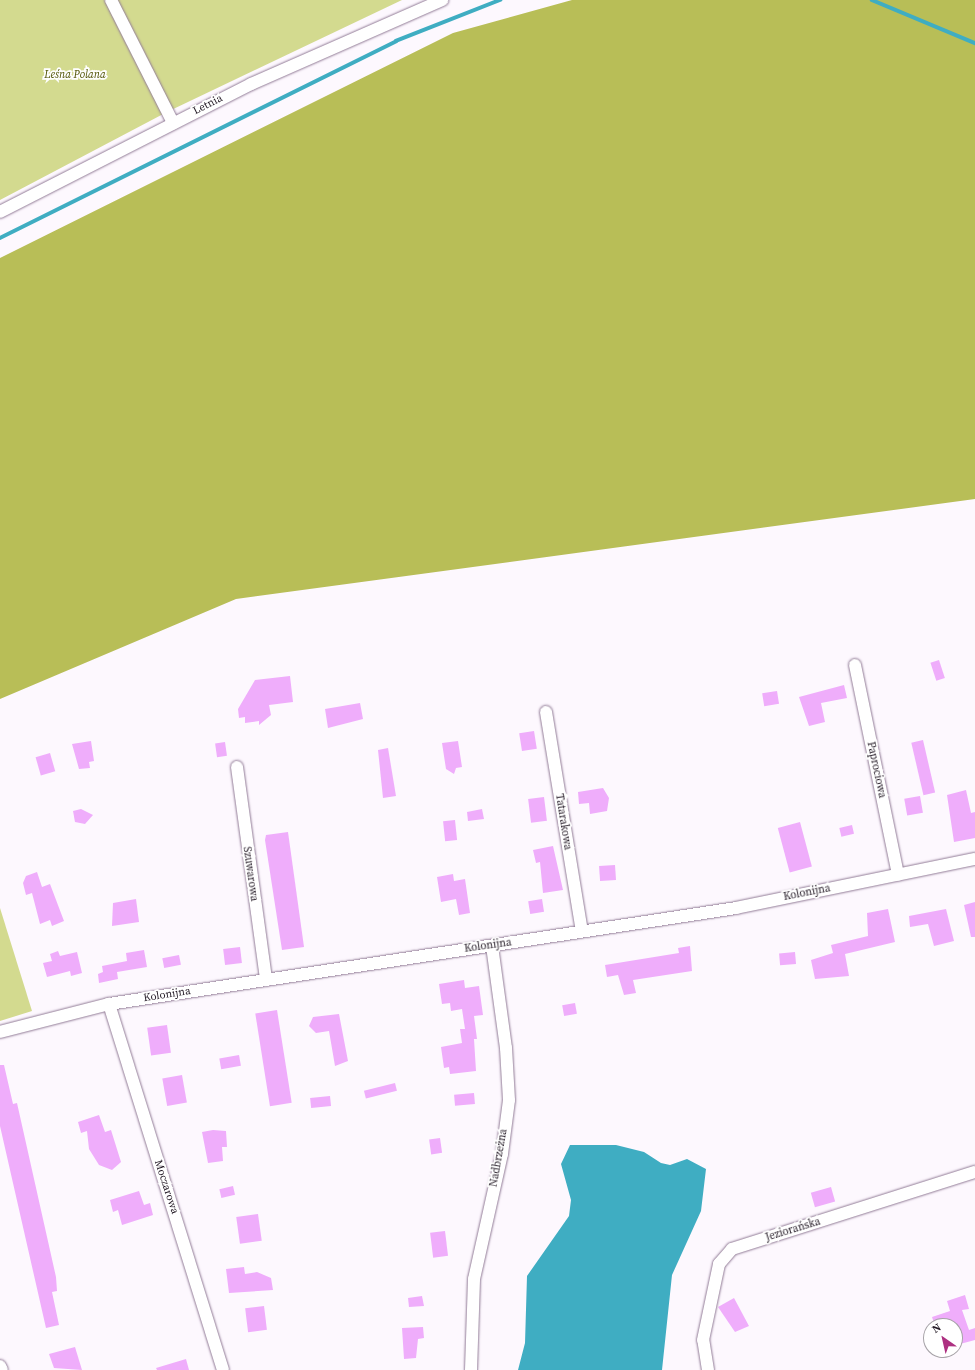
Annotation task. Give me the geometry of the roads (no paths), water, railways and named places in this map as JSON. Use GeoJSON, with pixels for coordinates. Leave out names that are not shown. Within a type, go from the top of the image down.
{"type":"FeatureCollection","features":[{"type":"Feature","properties":{"kind":"street"},"geometry":{"type":"LineString","coordinates":[[111,0],[173,124]]}},
{"type":"Feature","properties":{"kind":"street","name":"Letnia"},"geometry":{"type":"LineString","coordinates":[[0,212],[250,84],[440,1]]}},
{"type":"Feature","properties":{"kind":"street","name":"Paprociowa"},"geometry":{"type":"LineString","coordinates":[[854,666],[898,875]]}},
{"type":"Feature","properties":{"kind":"street","name":"Tatarakowa"},"geometry":{"type":"LineString","coordinates":[[546,712],[582,932]]}},
{"type":"Feature","properties":{"kind":"street","name":"Szuwarowa"},"geometry":{"type":"LineString","coordinates":[[237,767],[266,980]]}},
{"type":"Feature","properties":{"kind":"street","name":"Kolonijna"},"geometry":{"type":"LineString","coordinates":[[0,1032],[109,1004],[736,908],[975,859]]}},
{"type":"Feature","properties":{"kind":"street","name":"Nadbrzeżna"},"geometry":{"type":"LineString","coordinates":[[471,1370],[474,1279],[502,1154],[509,1100],[506,1048],[492,946]]}},
{"type":"Feature","properties":{"kind":"street","name":"Moczarowa"},"geometry":{"type":"LineString","coordinates":[[109,1004],[223,1370]]}},
{"type":"Feature","properties":{"kind":"street","name":"Jeziorańska"},"geometry":{"type":"LineString","coordinates":[[708,1370],[703,1340],[719,1264],[732,1249],[975,1172]]}},
{"type":"Feature","properties":{"kind":"street"},"geometry":{"type":"LineString","coordinates":[[0,1366],[2,1370]]}},
{"type":"Feature","properties":{"kind":"water"},"geometry":{"type":"Polygon","coordinates":[[[570,1145],[616,1145],[644,1152],[661,1163],[670,1165],[687,1159],[706,1169],[701,1211],[672,1275],[662,1370],[518,1370],[525,1343],[527,1276],[569,1216],[571,1200],[561,1164],[570,1145]]]}},
{"type":"Feature","properties":{"kind":"waterway"},"geometry":{"type":"LineString","coordinates":[[0,238],[396,41],[500,0]]}},
{"type":"Feature","properties":{"kind":"waterway"},"geometry":{"type":"LineString","coordinates":[[872,0],[975,43]]}},
{"type":"Feature","properties":{"kind":"park label","name":"Leśna Polana"},"geometry":{"type":"Point","coordinates":[75,75]}}]}
